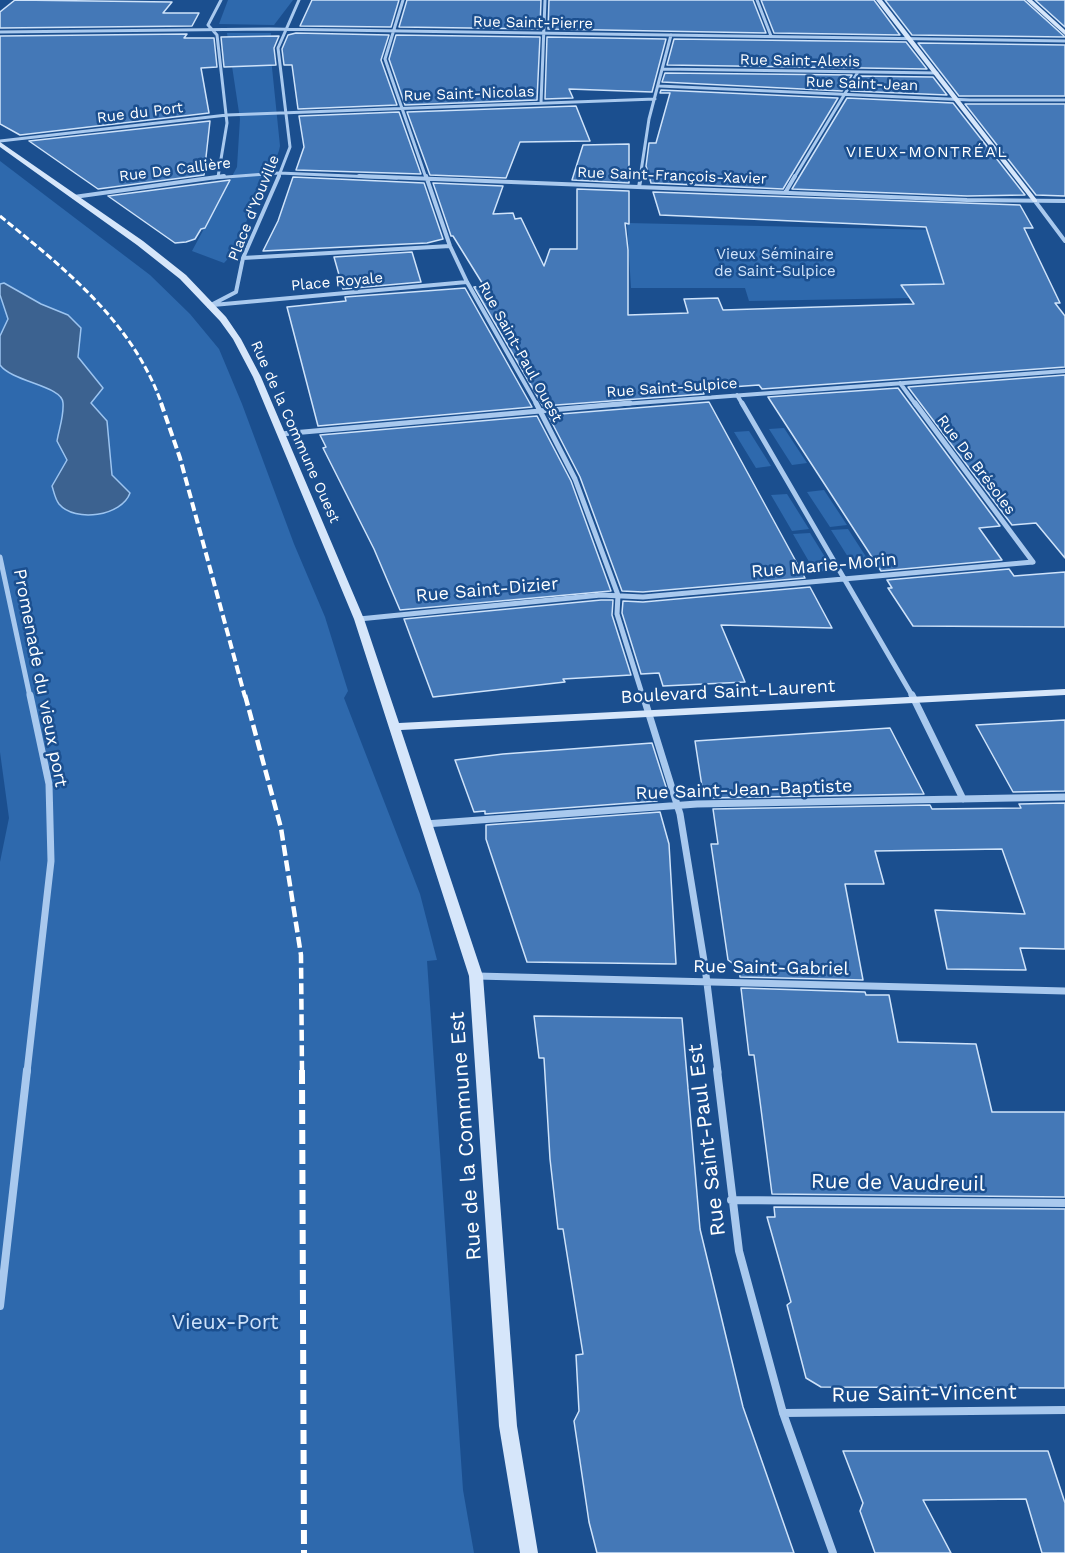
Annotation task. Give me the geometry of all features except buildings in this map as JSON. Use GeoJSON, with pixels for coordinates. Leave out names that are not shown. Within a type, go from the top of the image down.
{"type":"FeatureCollection","features":[{"type":"Feature","properties":{"kind":"street"},"geometry":{"type":"LineString","coordinates":[[218,177],[227,115],[217,36],[208,25],[221,0]]}},
{"type":"Feature","properties":{"kind":"street","name":"Place d'Youville"},"geometry":{"type":"LineString","coordinates":[[210,306],[236,292],[243,258],[290,147],[284,114],[282,63],[278,48],[284,29],[299,0]]}},
{"type":"Feature","properties":{"kind":"street","name":"Rue Saint-Paul Ouest"},"geometry":{"type":"LineString","coordinates":[[403,0],[385,59],[402,109],[450,246],[466,282],[540,411],[579,489],[618,595],[617,614],[650,714]]}},
{"type":"Feature","properties":{"kind":"street"},"geometry":{"type":"LineString","coordinates":[[541,103],[546,0]]}},
{"type":"Feature","properties":{"kind":"street"},"geometry":{"type":"LineString","coordinates":[[758,0],[771,36]]}},
{"type":"Feature","properties":{"kind":"street"},"geometry":{"type":"LineString","coordinates":[[879,0],[1065,241]]}},
{"type":"Feature","properties":{"kind":"street"},"geometry":{"type":"LineString","coordinates":[[1029,0],[1065,33]]}},
{"type":"Feature","properties":{"kind":"street","name":"Rue Saint-Pierre"},"geometry":{"type":"LineString","coordinates":[[0,32],[284,29],[1065,41]]}},
{"type":"Feature","properties":{"kind":"street"},"geometry":{"type":"LineString","coordinates":[[639,187],[649,119],[670,35]]}},
{"type":"Feature","properties":{"kind":"street","name":"Rue Saint-Alexis"},"geometry":{"type":"LineString","coordinates":[[663,69],[937,73]]}},
{"type":"Feature","properties":{"kind":"street"},"geometry":{"type":"LineString","coordinates":[[785,193],[858,72]]}},
{"type":"Feature","properties":{"kind":"street","name":"Rue Saint-Jean"},"geometry":{"type":"LineString","coordinates":[[659,86],[956,99],[1065,100]]}},
{"type":"Feature","properties":{"kind":"street","name":"Rue Saint-Nicolas"},"geometry":{"type":"LineString","coordinates":[[284,114],[655,99]]}},
{"type":"Feature","properties":{"kind":"street","name":"Rue du Port"},"geometry":{"type":"LineString","coordinates":[[0,143],[227,115],[284,114]]}},
{"type":"Feature","properties":{"kind":"street","name":"Rue de la Commune Ouest"},"geometry":{"type":"LineString","coordinates":[[0,143],[164,261],[210,306],[237,339],[281,434],[359,619],[393,727]]}},
{"type":"Feature","properties":{"kind":"street","name":"Rue Saint-François-Xavier"},"geometry":{"type":"LineString","coordinates":[[279,173],[785,193],[1065,201]]}},
{"type":"Feature","properties":{"kind":"street","name":"Rue De Callière"},"geometry":{"type":"LineString","coordinates":[[74,197],[218,177],[279,173]]}},
{"type":"Feature","properties":{"kind":"street","name":"Place Royale"},"geometry":{"type":"LineString","coordinates":[[243,258],[450,246]]}},
{"type":"Feature","properties":{"kind":"street","name":"Place Royale"},"geometry":{"type":"LineString","coordinates":[[210,306],[466,282]]}},
{"type":"Feature","properties":{"kind":"street","name":"Rue Saint-Sulpice"},"geometry":{"type":"LineString","coordinates":[[281,434],[540,411],[1065,371]]}},
{"type":"Feature","properties":{"kind":"street","name":"Rue De Brésoles"},"geometry":{"type":"LineString","coordinates":[[900,383],[1033,562]]}},
{"type":"Feature","properties":{"kind":"street"},"geometry":{"type":"LineString","coordinates":[[737,396],[914,699],[963,800]]}},
{"type":"Feature","properties":{"kind":"street","name":"Promenade du vieux port"},"geometry":{"type":"LineString","coordinates":[[0,557],[49,784],[51,861],[0,1306]]}},
{"type":"Feature","properties":{"kind":"street","name":"Rue Marie-Morin"},"geometry":{"type":"LineString","coordinates":[[618,595],[643,597],[1033,562]]}},
{"type":"Feature","properties":{"kind":"street","name":"Rue Saint-Dizier"},"geometry":{"type":"LineString","coordinates":[[359,619],[618,595]]}},
{"type":"Feature","properties":{"kind":"street","name":"Boulevard Saint-Laurent"},"geometry":{"type":"LineString","coordinates":[[393,727],[1065,692]]}},
{"type":"Feature","properties":{"kind":"street","name":"Rue Saint-Paul Est"},"geometry":{"type":"LineString","coordinates":[[650,714],[677,805],[706,982],[739,1251],[783,1413],[833,1553]]}},
{"type":"Feature","properties":{"kind":"street","name":"Rue de la Commune Est"},"geometry":{"type":"LineString","coordinates":[[393,727],[476,976],[508,1426],[529,1553]]}},
{"type":"Feature","properties":{"kind":"street","name":"Rue Saint-Jean-Baptiste"},"geometry":{"type":"LineString","coordinates":[[425,824],[677,805],[1065,797]]}},
{"type":"Feature","properties":{"kind":"street","name":"Rue Saint-Gabriel"},"geometry":{"type":"LineString","coordinates":[[476,976],[1065,991]]}},
{"type":"Feature","properties":{"kind":"street","name":"Rue de Vaudreuil"},"geometry":{"type":"LineString","coordinates":[[731,1200],[1065,1203]]}},
{"type":"Feature","properties":{"kind":"street","name":"Rue Saint-Vincent"},"geometry":{"type":"LineString","coordinates":[[783,1413],[1065,1410]]}},
{"type":"Feature","properties":{"kind":"green space"},"geometry":{"type":"Polygon","coordinates":[[[228,0],[293,0],[274,25],[219,24],[228,0]]]}},
{"type":"Feature","properties":{"kind":"green space"},"geometry":{"type":"Polygon","coordinates":[[[227,33],[271,33],[270,48],[280,146],[275,160],[261,183],[235,248],[224,263],[192,251],[237,167],[240,119],[227,33]]]}},
{"type":"Feature","properties":{"kind":"green space","name":"Vieux-Port"},"geometry":{"type":"Polygon","coordinates":[[[0,161],[150,275],[190,314],[219,349],[294,544],[325,617],[348,691],[344,698],[420,894],[437,960],[427,961],[463,1490],[474,1553],[0,1553],[0,862],[9,818],[0,752],[0,161]]]}},
{"type":"Feature","properties":{"kind":"green space","name":"Vieux Séminaire de Saint-Sulpice"},"geometry":{"type":"Polygon","coordinates":[[[627,223],[937,230],[944,284],[903,286],[910,298],[749,301],[745,288],[631,288],[627,223]]]}},
{"type":"Feature","properties":{"kind":"green space"},"geometry":{"type":"Polygon","coordinates":[[[784,428],[807,463],[792,465],[769,429],[784,428]]]}},
{"type":"Feature","properties":{"kind":"green space"},"geometry":{"type":"Polygon","coordinates":[[[749,431],[771,466],[756,468],[734,432],[749,431]]]}},
{"type":"Feature","properties":{"kind":"green space"},"geometry":{"type":"Polygon","coordinates":[[[824,490],[847,525],[830,527],[807,492],[824,490]]]}},
{"type":"Feature","properties":{"kind":"green space"},"geometry":{"type":"Polygon","coordinates":[[[787,494],[809,529],[792,531],[771,495],[787,494]]]}},
{"type":"Feature","properties":{"kind":"green space"},"geometry":{"type":"Polygon","coordinates":[[[848,529],[872,566],[855,568],[831,530],[848,529]]]}},
{"type":"Feature","properties":{"kind":"green space"},"geometry":{"type":"Polygon","coordinates":[[[810,533],[833,570],[815,572],[793,534],[810,533]]]}},
{"type":"Feature","properties":{"kind":"shaded area"},"geometry":{"type":"Polygon","coordinates":[[[4,283],[41,304],[68,315],[81,328],[78,357],[103,388],[91,403],[107,421],[112,475],[130,493],[125,501],[108,512],[76,514],[66,510],[56,500],[52,486],[67,460],[57,441],[63,403],[61,397],[55,392],[15,376],[0,365],[0,336],[8,319],[0,295],[0,284],[4,283]]]}},
{"type":"Feature","properties":{"kind":"railway"},"geometry":{"type":"LineString","coordinates":[[0,216],[72,277],[115,323],[134,348],[162,405]]}},
{"type":"Feature","properties":{"kind":"railway"},"geometry":{"type":"LineString","coordinates":[[161,403],[180,458],[245,697]]}},
{"type":"Feature","properties":{"kind":"railway"},"geometry":{"type":"LineString","coordinates":[[245,695],[281,828],[301,955],[302,1072]]}},
{"type":"Feature","properties":{"kind":"railway"},"geometry":{"type":"LineString","coordinates":[[302,1070],[304,1553]]}},
{"type":"Feature","properties":{"kind":"district","name":"VIEUX-MONTRÉAL"},"geometry":{"type":"Point","coordinates":[927,152]}}]}
